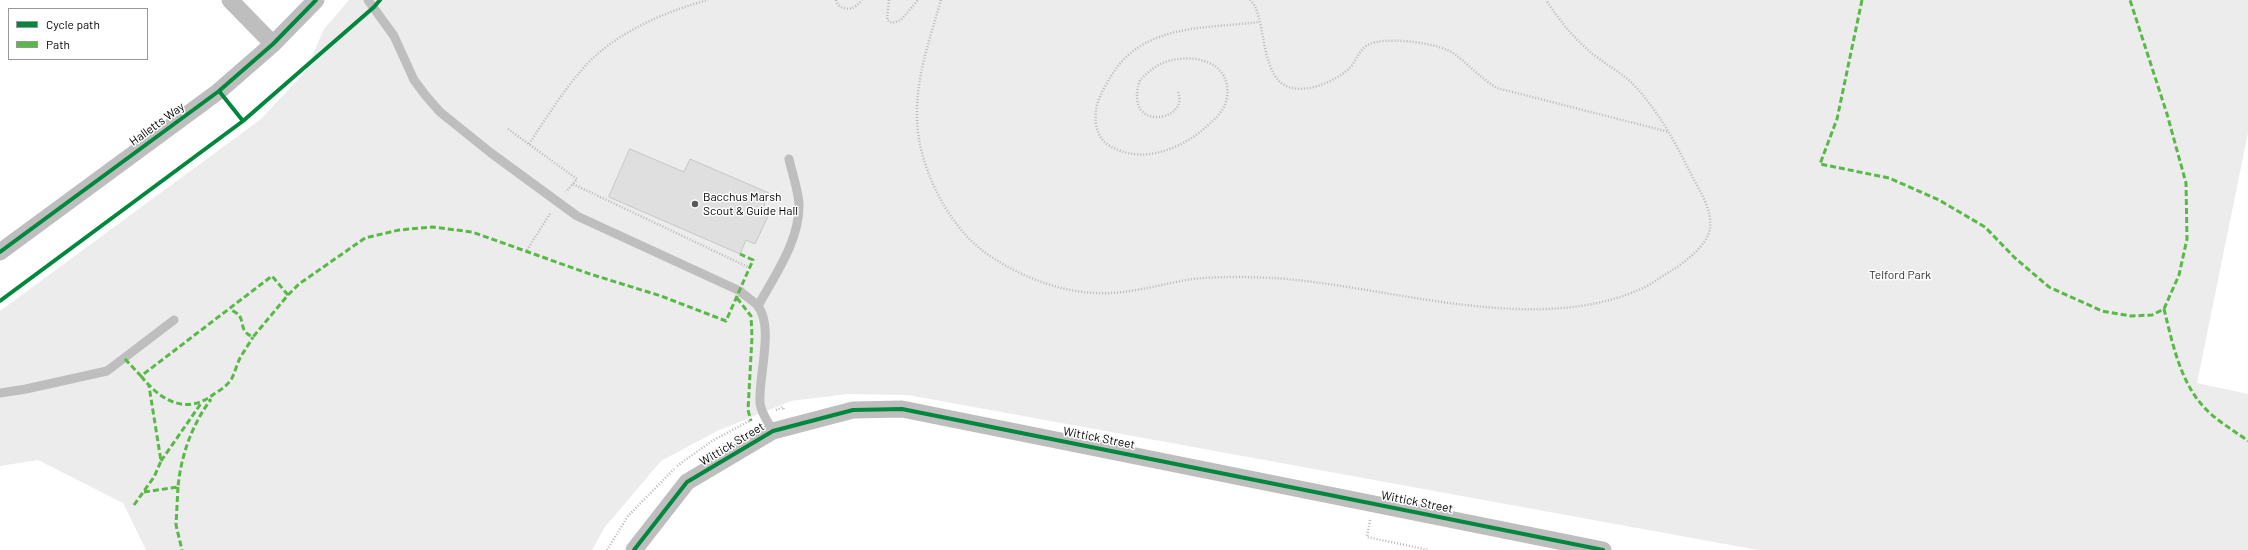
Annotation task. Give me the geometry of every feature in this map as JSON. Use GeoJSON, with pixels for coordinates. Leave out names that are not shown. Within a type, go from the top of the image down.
{"type":"FeatureCollection","features":[{"type":"Feature","properties":{"kind":"street"},"geometry":{"type":"LineString","coordinates":[[230,0],[273,44]]}},
{"type":"Feature","properties":{"kind":"street","name":"Halletts Way"},"geometry":{"type":"LineString","coordinates":[[0,252],[219,91],[273,44],[316,0]]}},
{"type":"Feature","properties":{"kind":"street","name":"Wittick Street"},"geometry":{"type":"LineString","coordinates":[[634,550],[687,482],[773,430],[853,410],[902,409],[1603,550]]}},
{"type":"Feature","properties":{"kind":"lane"},"geometry":{"type":"LineString","coordinates":[[368,0],[394,36],[414,80],[426,96],[440,112],[491,153],[577,216],[740,291],[758,306],[764,319],[765,332],[760,403],[764,415],[773,430]]}},
{"type":"Feature","properties":{"kind":"lane"},"geometry":{"type":"LineString","coordinates":[[758,306],[789,247],[797,225],[799,203],[789,159]]}},
{"type":"Feature","properties":{"kind":"lane"},"geometry":{"type":"LineString","coordinates":[[0,392],[26,389],[107,371],[174,320]]}},
{"type":"Feature","properties":{"kind":"path"},"geometry":{"type":"LineString","coordinates":[[529,144],[580,71],[603,49],[656,16],[708,0]]}},
{"type":"Feature","properties":{"kind":"path"},"geometry":{"type":"LineString","coordinates":[[836,0],[838,5],[850,9],[856,7],[862,0]]}},
{"type":"Feature","properties":{"kind":"path"},"geometry":{"type":"LineString","coordinates":[[889,0],[886,16],[887,20],[892,23],[901,20],[918,0]]}},
{"type":"Feature","properties":{"kind":"path"},"geometry":{"type":"LineString","coordinates":[[941,0],[919,79],[917,98],[916,120],[920,146],[931,179],[942,204],[982,250],[1034,278],[1070,290],[1122,294],[1194,279],[1267,278],[1339,285],[1434,301],[1501,308],[1563,309],[1600,302],[1643,288],[1679,265],[1706,240],[1711,224],[1708,206],[1670,132],[1646,98],[1617,70],[1596,56],[1574,37],[1546,0]]}},
{"type":"Feature","properties":{"kind":"path"},"geometry":{"type":"LineString","coordinates":[[1250,0],[1258,11],[1259,22],[1271,70],[1280,81],[1294,88],[1314,86],[1346,72],[1359,52],[1368,44],[1392,41],[1426,44],[1456,55],[1485,81],[1497,88],[1670,132]]}},
{"type":"Feature","properties":{"kind":"path"},"geometry":{"type":"LineString","coordinates":[[1178,92],[1181,99],[1179,105],[1173,113],[1166,116],[1156,117],[1147,115],[1138,107],[1136,99],[1140,80],[1163,63],[1180,59],[1198,58],[1210,63],[1220,70],[1226,82],[1227,97],[1224,107],[1214,120],[1180,146],[1154,154],[1138,155],[1107,144],[1100,137],[1096,124],[1096,113],[1100,97],[1114,71],[1135,48],[1149,40],[1175,31],[1259,22]]}},
{"type":"Feature","properties":{"kind":"path"},"geometry":{"type":"LineString","coordinates":[[573,184],[750,268]]}},
{"type":"Feature","properties":{"kind":"path"},"geometry":{"type":"LineString","coordinates":[[1374,504],[1367,537],[1429,550]]}},
{"type":"Feature","properties":{"kind":"green space","name":"Telford Park"},"geometry":{"type":"Polygon","coordinates":[[[349,0],[2248,0],[2248,133],[2197,383],[2248,394],[2248,550],[1758,550],[908,395],[848,394],[791,401],[717,431],[661,461],[605,527],[592,550],[146,550],[123,503],[38,460],[0,466],[0,311],[261,119],[305,72],[324,29],[349,0]]]}},
{"type":"Feature","properties":{"kind":"building","name":"Bacchus Marsh Scout & Guide Hall"},"geometry":{"type":"Polygon","coordinates":[[[630,149],[684,172],[690,159],[769,193],[762,211],[769,214],[755,244],[746,240],[740,254],[609,197],[630,149]]]}},
{"type":"Feature","properties":{"kind":"marked path"},"geometry":{"type":"LineString","coordinates":[[1862,0],[1837,119],[1820,164],[1889,178],[1939,200],[1985,227],[2015,258],[2049,287],[2102,311],[2131,316],[2152,315],[2164,309],[2179,275],[2187,239],[2186,183],[2167,114],[2130,0]]}},
{"type":"Feature","properties":{"kind":"marked path"},"geometry":{"type":"LineString","coordinates":[[288,295],[299,284],[365,238],[399,230],[433,227],[472,232],[590,274],[661,296],[726,321],[753,260],[740,254]]}},
{"type":"Feature","properties":{"kind":"marked path"},"geometry":{"type":"LineString","coordinates":[[125,359],[141,376],[272,276],[288,295],[253,337],[244,330],[239,315],[230,309]]}},
{"type":"Feature","properties":{"kind":"marked path"},"geometry":{"type":"LineString","coordinates":[[737,298],[751,316],[752,337],[748,410],[751,421]]}},
{"type":"Feature","properties":{"kind":"marked path"},"geometry":{"type":"LineString","coordinates":[[2164,309],[2175,351],[2185,379],[2192,392],[2211,414],[2224,425],[2248,441]]}},
{"type":"Feature","properties":{"kind":"marked path"},"geometry":{"type":"LineString","coordinates":[[141,376],[156,392],[174,402],[193,404],[204,401],[222,389],[230,381],[240,358],[253,337]]}},
{"type":"Feature","properties":{"kind":"marked path"},"geometry":{"type":"LineString","coordinates":[[134,505],[154,477],[161,461],[149,386]]}},
{"type":"Feature","properties":{"kind":"marked path"},"geometry":{"type":"LineString","coordinates":[[144,492],[178,487],[188,441],[198,419],[211,399]]}},
{"type":"Feature","properties":{"kind":"marked path"},"geometry":{"type":"LineString","coordinates":[[161,461],[202,402]]}},
{"type":"Feature","properties":{"kind":"marked path"},"geometry":{"type":"LineString","coordinates":[[178,487],[176,525],[182,550]]}},
{"type":"Feature","properties":{"kind":"cycle path"},"geometry":{"type":"LineString","coordinates":[[0,252],[219,91],[273,44],[316,0]]}},
{"type":"Feature","properties":{"kind":"cycle path"},"geometry":{"type":"LineString","coordinates":[[243,121],[374,7],[380,0]]}},
{"type":"Feature","properties":{"kind":"cycle path"},"geometry":{"type":"LineString","coordinates":[[0,301],[243,121],[219,91]]}},
{"type":"Feature","properties":{"kind":"cycle path"},"geometry":{"type":"LineString","coordinates":[[634,550],[687,482],[773,431],[853,410],[902,409],[1603,550]]}},
{"type":"Feature","properties":{"kind":"place","name":"Bacchus Marsh Scout & Guide Hall"},"geometry":{"type":"Point","coordinates":[695,204]}}]}
